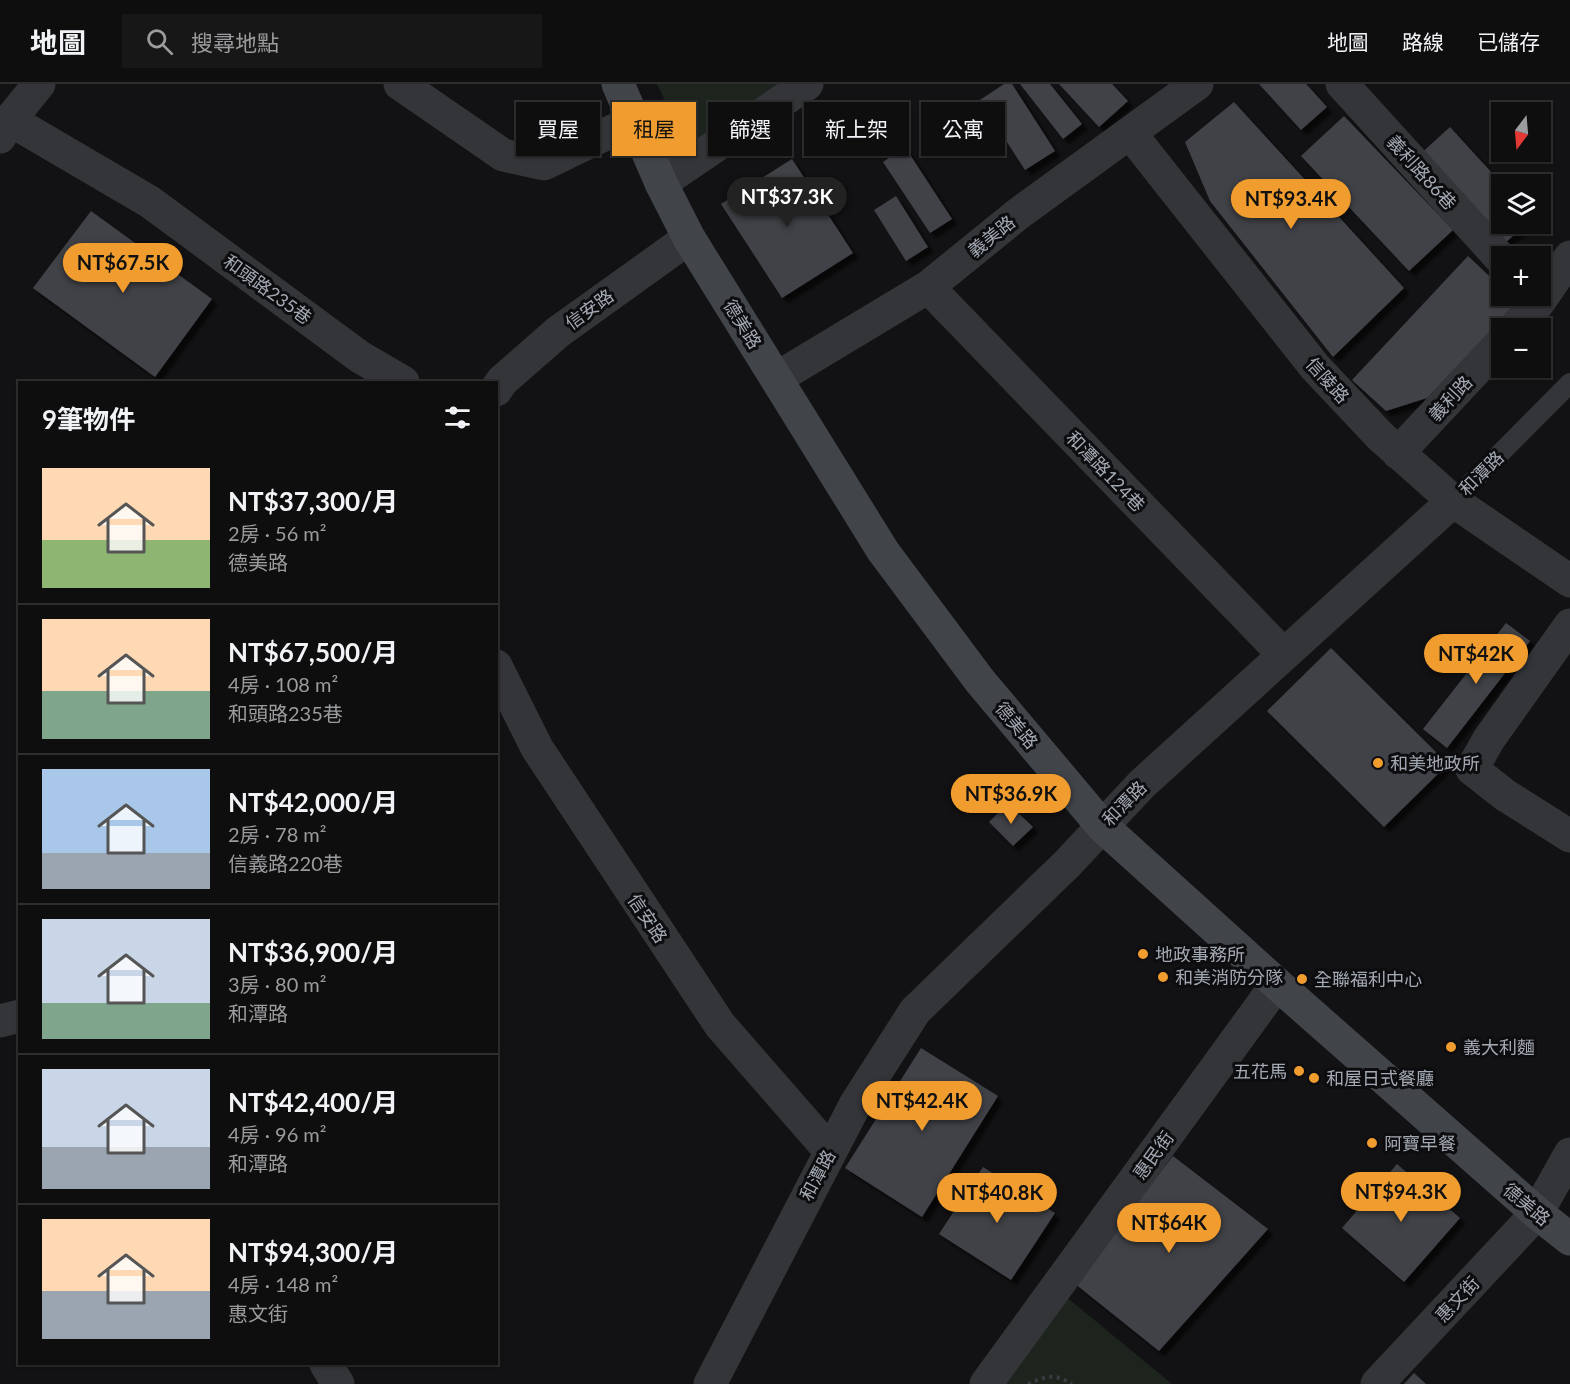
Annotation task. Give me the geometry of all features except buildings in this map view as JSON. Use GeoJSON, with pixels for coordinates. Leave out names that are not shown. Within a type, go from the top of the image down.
{"type":"FeatureCollection","features":[{"type":"Feature","properties":{"kind":"main road","name":"德美路"},"geometry":{"type":"LineString","coordinates":[[618,84],[626,102]]}},
{"type":"Feature","properties":{"kind":"main road","name":"德美路"},"geometry":{"type":"LineString","coordinates":[[649,156],[660,183],[689,238],[883,551],[980,681],[1102,826],[1537,1214],[1570,1239]]}},
{"type":"Feature","properties":{"kind":"street"},"geometry":{"type":"LineString","coordinates":[[5,128],[39,84]]}},
{"type":"Feature","properties":{"kind":"street"},"geometry":{"type":"LineString","coordinates":[[400,84],[503,155],[544,164],[612,131]]}},
{"type":"Feature","properties":{"kind":"street"},"geometry":{"type":"LineString","coordinates":[[660,183],[807,84]]}},
{"type":"Feature","properties":{"kind":"street","name":"義美路"},"geometry":{"type":"LineString","coordinates":[[777,378],[928,287],[1018,214],[1197,84]]}},
{"type":"Feature","properties":{"kind":"street","name":"義利路86巷"},"geometry":{"type":"LineString","coordinates":[[1342,84],[1491,248]]}},
{"type":"Feature","properties":{"kind":"street","name":"和頭路235巷"},"geometry":{"type":"LineString","coordinates":[[5,128],[150,202],[360,357],[401,381]]}},
{"type":"Feature","properties":{"kind":"street","name":"信陵路"},"geometry":{"type":"LineString","coordinates":[[1130,133],[1315,367],[1398,453],[1453,501],[1570,581]]}},
{"type":"Feature","properties":{"kind":"street","name":"信安路"},"geometry":{"type":"LineString","coordinates":[[498,387],[558,332],[689,238]]}},
{"type":"Feature","properties":{"kind":"street"},"geometry":{"type":"LineString","coordinates":[[1551,280],[1570,257]]}},
{"type":"Feature","properties":{"kind":"street","name":"和潭路124巷"},"geometry":{"type":"LineString","coordinates":[[928,287],[1284,655]]}},
{"type":"Feature","properties":{"kind":"street"},"geometry":{"type":"LineString","coordinates":[[1522,318],[1531,306]]}},
{"type":"Feature","properties":{"kind":"street","name":"義利路"},"geometry":{"type":"LineString","coordinates":[[1398,453],[1491,354]]}},
{"type":"Feature","properties":{"kind":"street","name":"和潭路"},"geometry":{"type":"LineString","coordinates":[[710,1384],[855,1105],[915,1011],[1067,864],[1142,784],[1453,501]]}},
{"type":"Feature","properties":{"kind":"street"},"geometry":{"type":"LineString","coordinates":[[1570,625],[1489,739],[1472,769],[1505,795],[1570,836]]}},
{"type":"Feature","properties":{"kind":"street","name":"信安路"},"geometry":{"type":"LineString","coordinates":[[498,670],[537,748],[720,1025],[830,1151]]}},
{"type":"Feature","properties":{"kind":"street","name":"惠民街"},"geometry":{"type":"LineString","coordinates":[[986,1384],[1277,984]]}},
{"type":"Feature","properties":{"kind":"street"},"geometry":{"type":"LineString","coordinates":[[0,1022],[18,1017]]}},
{"type":"Feature","properties":{"kind":"street","name":"惠文街"},"geometry":{"type":"LineString","coordinates":[[1377,1384],[1537,1214],[1570,1154]]}},
{"type":"Feature","properties":{"kind":"street"},"geometry":{"type":"LineString","coordinates":[[327,1365],[338,1384]]}},
{"type":"Feature","properties":{"kind":"lane","name":"和潭路"},"geometry":{"type":"LineString","coordinates":[[1453,501],[1570,383]]}},
{"type":"Feature","properties":{"kind":"path"},"geometry":{"type":"LineString","coordinates":[[1028,1384],[1044,1377],[1059,1376],[1072,1384]]}},
{"type":"Feature","properties":{"kind":"shaded area"},"geometry":{"type":"Polygon","coordinates":[[[657,84],[785,84],[762,102],[708,102],[708,144],[696,153],[696,102],[666,102],[657,84]]]}},
{"type":"Feature","properties":{"kind":"shaded area"},"geometry":{"type":"Polygon","coordinates":[[[1058,1290],[1172,1384],[993,1384],[1058,1290]]]}},
{"type":"Feature","properties":{"kind":"place","name":"和美地政所"},"geometry":{"type":"Point","coordinates":[1378,763]}},
{"type":"Feature","properties":{"kind":"place","name":"地政事務所"},"geometry":{"type":"Point","coordinates":[1143,954]}},
{"type":"Feature","properties":{"kind":"place","name":"和美消防分隊"},"geometry":{"type":"Point","coordinates":[1163,977]}},
{"type":"Feature","properties":{"kind":"place","name":"全聯福利中心"},"geometry":{"type":"Point","coordinates":[1302,979]}},
{"type":"Feature","properties":{"kind":"place","name":"義大利麵"},"geometry":{"type":"Point","coordinates":[1451,1047]}},
{"type":"Feature","properties":{"kind":"place","name":"五花馬"},"geometry":{"type":"Point","coordinates":[1299,1071]}},
{"type":"Feature","properties":{"kind":"place","name":"和屋日式餐廳"},"geometry":{"type":"Point","coordinates":[1314,1078]}},
{"type":"Feature","properties":{"kind":"place","name":"阿寶早餐"},"geometry":{"type":"Point","coordinates":[1372,1143]}}]}
